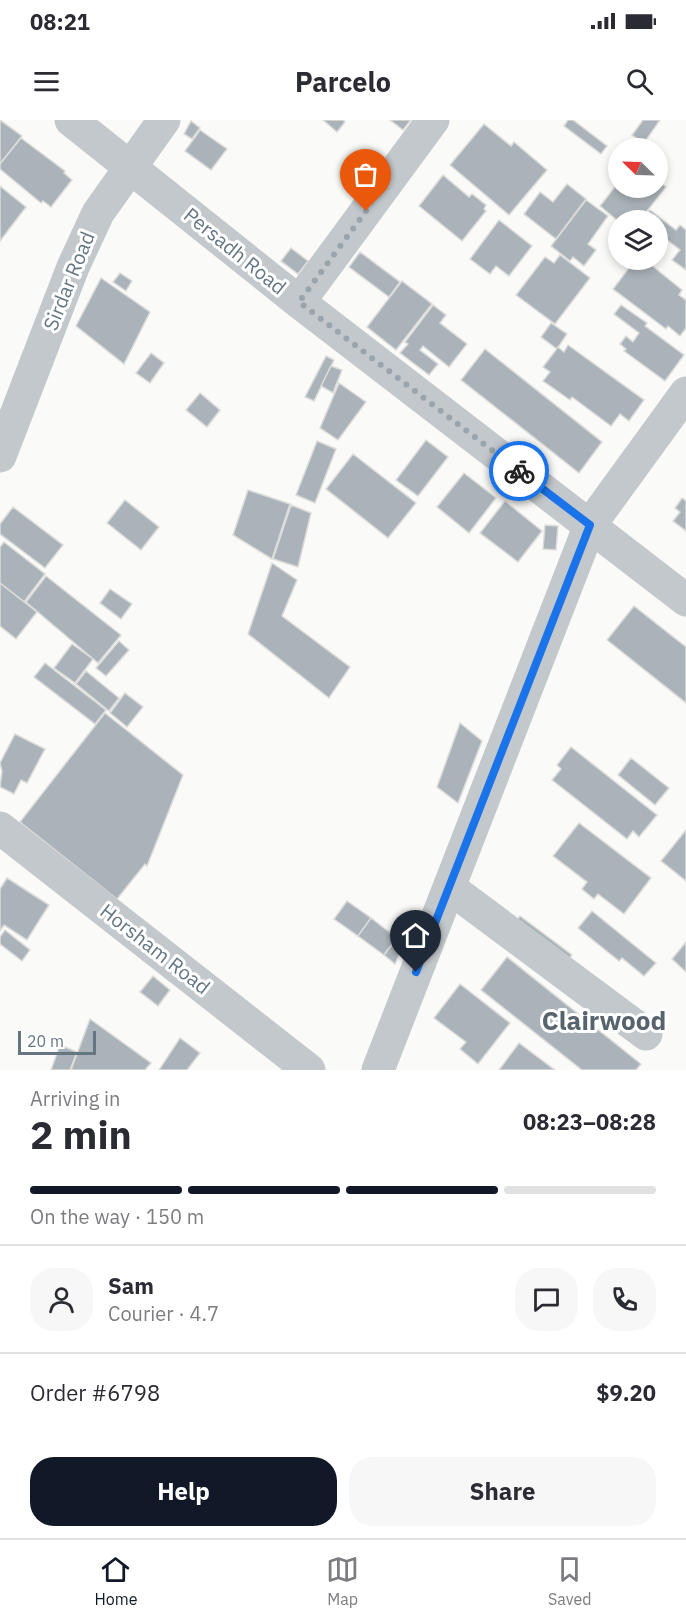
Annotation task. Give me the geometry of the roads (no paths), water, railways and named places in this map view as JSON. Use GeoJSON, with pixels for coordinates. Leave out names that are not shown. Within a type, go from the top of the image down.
{"type":"FeatureCollection","features":[{"type":"Feature","properties":{"kind":"street","name":"Persadh Road"},"geometry":{"type":"LineString","coordinates":[[72,120],[299,302],[686,600]]}},
{"type":"Feature","properties":{"kind":"street","name":"Sirdar Road"},"geometry":{"type":"LineString","coordinates":[[0,456],[73,267],[98,213],[164,120]]}},
{"type":"Feature","properties":{"kind":"street"},"geometry":{"type":"LineString","coordinates":[[299,302],[433,120]]}},
{"type":"Feature","properties":{"kind":"street"},"geometry":{"type":"LineString","coordinates":[[378,1070],[590,525],[686,393]]}},
{"type":"Feature","properties":{"kind":"street","name":"Horsham Road"},"geometry":{"type":"LineString","coordinates":[[6,841],[309,1070]]}},
{"type":"Feature","properties":{"kind":"street"},"geometry":{"type":"LineString","coordinates":[[450,888],[646,1034]]}},
{"type":"Feature","properties":{"kind":"district","name":"Clairwood"},"geometry":{"type":"Point","coordinates":[604,1021]}}]}
